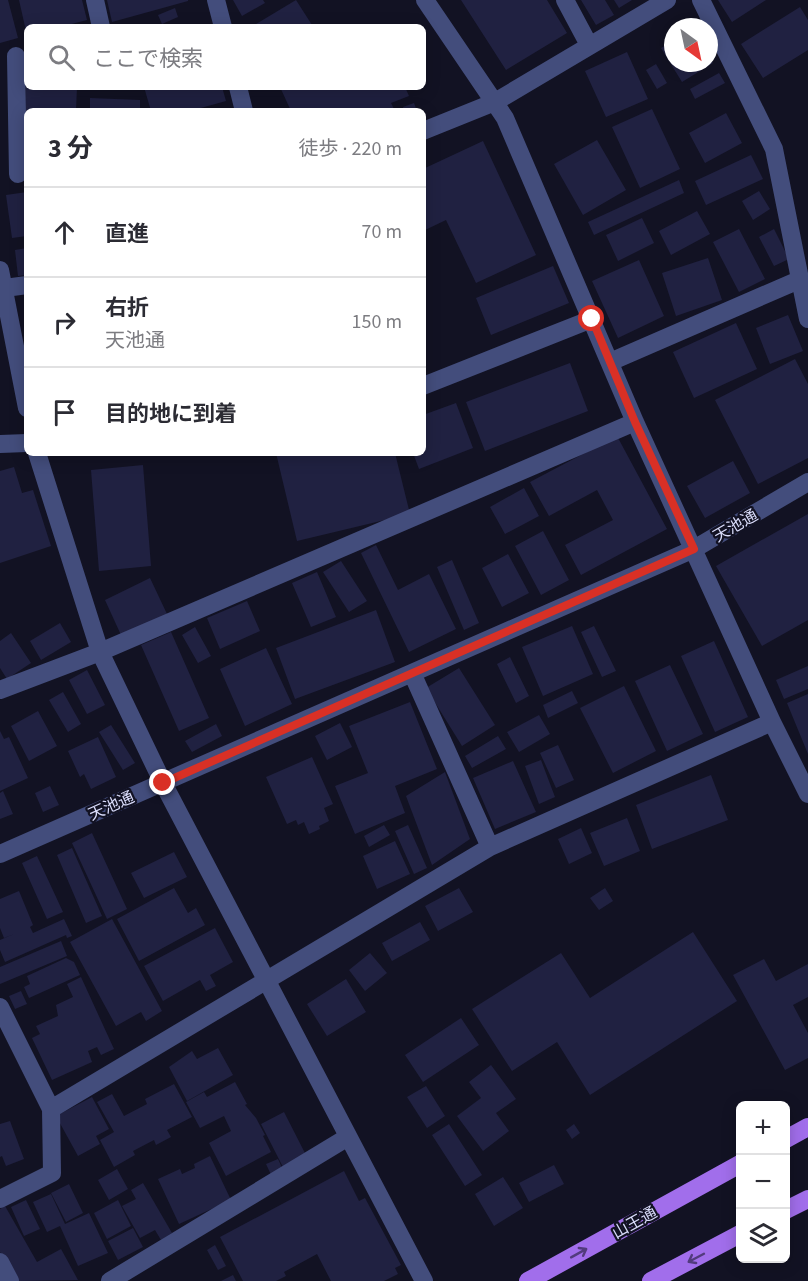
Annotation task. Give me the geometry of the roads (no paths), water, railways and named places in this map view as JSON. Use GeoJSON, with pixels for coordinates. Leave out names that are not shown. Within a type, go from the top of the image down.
{"type":"FeatureCollection","features":[{"type":"Feature","properties":{"kind":"main road"},"geometry":{"type":"LineString","coordinates":[[790,1137],[808,1126]]}},
{"type":"Feature","properties":{"kind":"main road","name":"山王通"},"geometry":{"type":"LineString","coordinates":[[528,1281],[736,1167]]}},
{"type":"Feature","properties":{"kind":"main road"},"geometry":{"type":"LineString","coordinates":[[788,1209],[808,1199]]}},
{"type":"Feature","properties":{"kind":"main road"},"geometry":{"type":"LineString","coordinates":[[651,1281],[736,1237]]}},
{"type":"Feature","properties":{"kind":"street"},"geometry":{"type":"LineString","coordinates":[[95,0],[100,24]]}},
{"type":"Feature","properties":{"kind":"street"},"geometry":{"type":"LineString","coordinates":[[216,0],[222,24]]}},
{"type":"Feature","properties":{"kind":"street"},"geometry":{"type":"LineString","coordinates":[[425,0],[505,118],[635,422],[772,722],[808,794]]}},
{"type":"Feature","properties":{"kind":"street"},"geometry":{"type":"LineString","coordinates":[[565,0],[588,45]]}},
{"type":"Feature","properties":{"kind":"street"},"geometry":{"type":"LineString","coordinates":[[426,130],[495,102],[588,45],[668,0]]}},
{"type":"Feature","properties":{"kind":"street"},"geometry":{"type":"LineString","coordinates":[[701,0],[774,149],[808,319]]}},
{"type":"Feature","properties":{"kind":"street"},"geometry":{"type":"LineString","coordinates":[[14,56],[15,174]]}},
{"type":"Feature","properties":{"kind":"street"},"geometry":{"type":"LineString","coordinates":[[239,90],[243,108]]}},
{"type":"Feature","properties":{"kind":"street"},"geometry":{"type":"LineString","coordinates":[[0,270],[24,392]]}},
{"type":"Feature","properties":{"kind":"street"},"geometry":{"type":"LineString","coordinates":[[610,362],[799,279]]}},
{"type":"Feature","properties":{"kind":"street"},"geometry":{"type":"LineString","coordinates":[[5,288],[24,285]]}},
{"type":"Feature","properties":{"kind":"street"},"geometry":{"type":"LineString","coordinates":[[426,385],[592,319]]}},
{"type":"Feature","properties":{"kind":"street"},"geometry":{"type":"LineString","coordinates":[[0,690],[100,652],[635,422]]}},
{"type":"Feature","properties":{"kind":"street"},"geometry":{"type":"LineString","coordinates":[[0,444],[24,443]]}},
{"type":"Feature","properties":{"kind":"street"},"geometry":{"type":"LineString","coordinates":[[38,456],[100,652],[163,783],[424,1281]]}},
{"type":"Feature","properties":{"kind":"street","name":"天池通"},"geometry":{"type":"LineString","coordinates":[[0,854],[694,549],[808,482]]}},
{"type":"Feature","properties":{"kind":"street"},"geometry":{"type":"LineString","coordinates":[[412,673],[490,847]]}},
{"type":"Feature","properties":{"kind":"street"},"geometry":{"type":"LineString","coordinates":[[51,1109],[490,847],[772,722]]}},
{"type":"Feature","properties":{"kind":"street"},"geometry":{"type":"LineString","coordinates":[[0,1007],[51,1109],[52,1173],[0,1199]]}},
{"type":"Feature","properties":{"kind":"street"},"geometry":{"type":"LineString","coordinates":[[110,1281],[348,1137]]}},
{"type":"Feature","properties":{"kind":"street"},"geometry":{"type":"LineString","coordinates":[[0,1262],[10,1281]]}}]}
